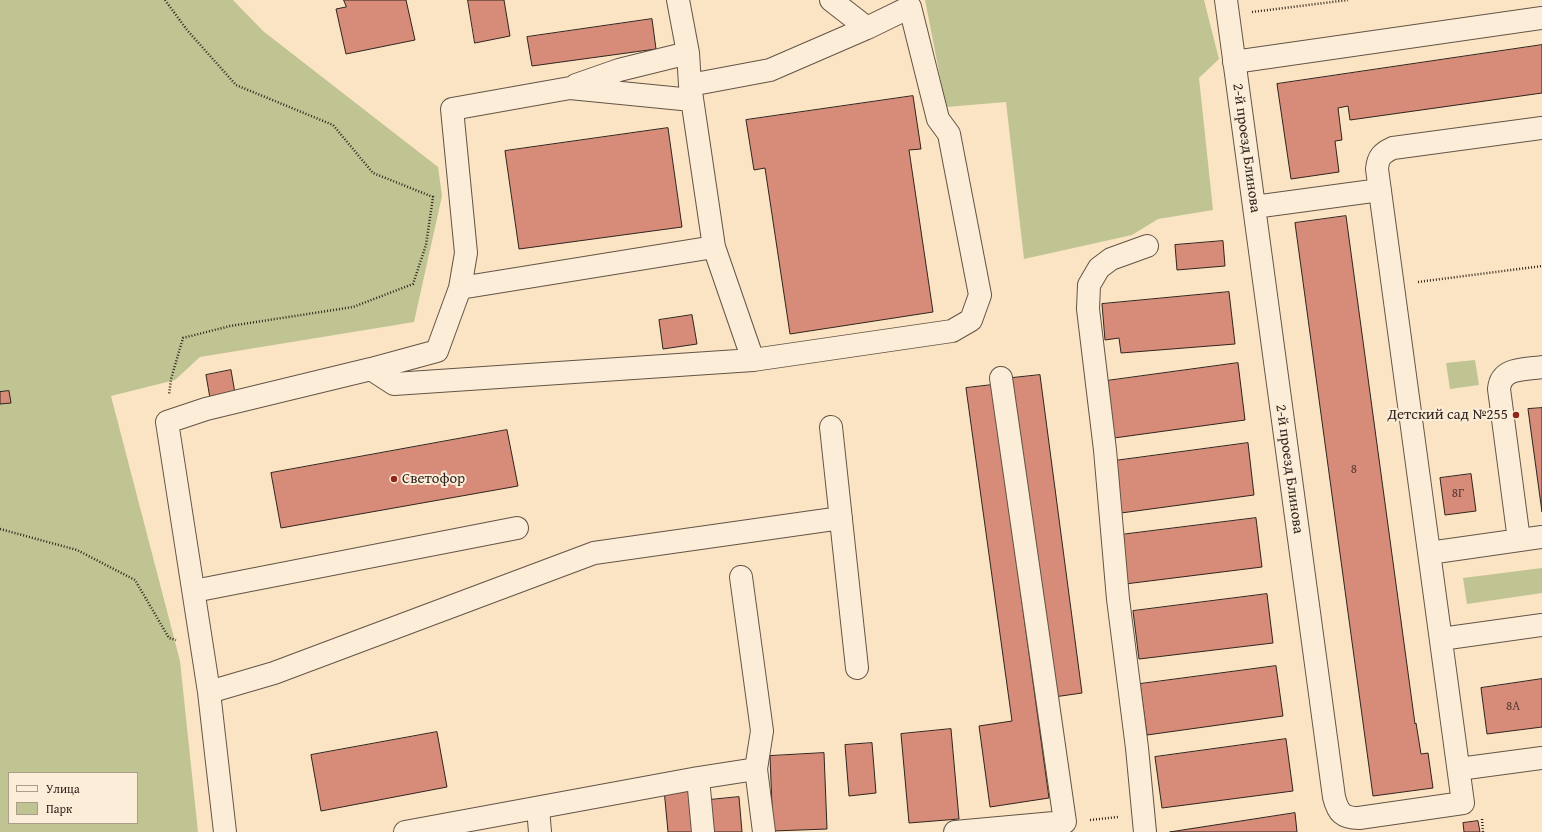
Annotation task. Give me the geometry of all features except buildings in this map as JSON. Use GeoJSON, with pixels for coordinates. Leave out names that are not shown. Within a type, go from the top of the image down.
{"type":"FeatureCollection","features":[{"type":"Feature","properties":{"kind":"street"},"geometry":{"type":"LineString","coordinates":[[678,0],[688,53],[691,92],[714,247],[753,360]]}},
{"type":"Feature","properties":{"kind":"street"},"geometry":{"type":"LineString","coordinates":[[831,0],[867,28]]}},
{"type":"Feature","properties":{"kind":"street"},"geometry":{"type":"LineString","coordinates":[[371,369],[394,384],[753,360],[952,331],[971,320],[980,295],[949,134],[938,119],[910,7],[867,28],[770,70],[691,92],[570,88]]}},
{"type":"Feature","properties":{"kind":"street","name":"2-й проезд Блинова"},"geometry":{"type":"LineString","coordinates":[[1227,8],[1337,809],[1348,818],[1359,818],[1463,804],[1459,769]]}},
{"type":"Feature","properties":{"kind":"street"},"geometry":{"type":"LineString","coordinates":[[1234,62],[1542,18]]}},
{"type":"Feature","properties":{"kind":"street"},"geometry":{"type":"LineString","coordinates":[[225,832],[209,692],[167,422],[206,409],[371,369],[437,351],[460,288],[466,254],[452,109],[570,88],[619,70],[688,53]]}},
{"type":"Feature","properties":{"kind":"street"},"geometry":{"type":"LineString","coordinates":[[1542,128],[1393,148],[1384,152],[1378,159],[1377,169],[1459,769],[1542,758]]}},
{"type":"Feature","properties":{"kind":"street"},"geometry":{"type":"LineString","coordinates":[[1254,207],[1380,190]]}},
{"type":"Feature","properties":{"kind":"street"},"geometry":{"type":"LineString","coordinates":[[1145,832],[1137,748],[1118,599],[1105,450],[1088,309],[1089,285],[1099,268],[1111,259],[1147,246]]}},
{"type":"Feature","properties":{"kind":"street"},"geometry":{"type":"LineString","coordinates":[[460,288],[714,247]]}},
{"type":"Feature","properties":{"kind":"street"},"geometry":{"type":"LineString","coordinates":[[1519,540],[1499,390],[1500,381],[1505,374],[1514,371],[1542,367]]}},
{"type":"Feature","properties":{"kind":"street"},"geometry":{"type":"LineString","coordinates":[[955,832],[1065,822],[1001,378]]}},
{"type":"Feature","properties":{"kind":"street"},"geometry":{"type":"LineString","coordinates":[[831,427],[857,668]]}},
{"type":"Feature","properties":{"kind":"street"},"geometry":{"type":"LineString","coordinates":[[209,692],[274,673],[594,553],[841,518]]}},
{"type":"Feature","properties":{"kind":"street"},"geometry":{"type":"LineString","coordinates":[[194,591],[517,528]]}},
{"type":"Feature","properties":{"kind":"street"},"geometry":{"type":"LineString","coordinates":[[1429,553],[1542,537]]}},
{"type":"Feature","properties":{"kind":"street"},"geometry":{"type":"LineString","coordinates":[[740,577],[762,731],[756,769],[764,832]]}},
{"type":"Feature","properties":{"kind":"street"},"geometry":{"type":"LineString","coordinates":[[1441,639],[1542,625]]}},
{"type":"Feature","properties":{"kind":"street"},"geometry":{"type":"LineString","coordinates":[[405,832],[698,778],[756,769]]}},
{"type":"Feature","properties":{"kind":"street"},"geometry":{"type":"LineString","coordinates":[[698,778],[703,832]]}},
{"type":"Feature","properties":{"kind":"street"},"geometry":{"type":"LineString","coordinates":[[538,808],[540,832]]}},
{"type":"Feature","properties":{"kind":"path"},"geometry":{"type":"LineString","coordinates":[[165,0],[187,30],[236,85],[333,125],[373,173],[433,197],[426,245],[413,284],[354,307],[230,326],[183,338],[170,379],[167,422]]}},
{"type":"Feature","properties":{"kind":"path"},"geometry":{"type":"LineString","coordinates":[[1227,8],[1348,0]]}},
{"type":"Feature","properties":{"kind":"path"},"geometry":{"type":"LineString","coordinates":[[1393,286],[1542,266]]}},
{"type":"Feature","properties":{"kind":"path"},"geometry":{"type":"LineString","coordinates":[[0,529],[77,550],[135,580],[169,638],[203,653]]}},
{"type":"Feature","properties":{"kind":"green space"},"geometry":{"type":"Polygon","coordinates":[[[0,0],[233,0],[263,31],[438,167],[442,196],[414,322],[200,357],[175,380],[111,396],[180,661],[198,832],[0,832],[0,0]]]}},
{"type":"Feature","properties":{"kind":"green space"},"geometry":{"type":"Polygon","coordinates":[[[925,0],[1204,0],[1219,59],[1199,78],[1213,210],[1158,219],[1132,235],[1024,259],[1006,102],[946,107],[925,0]]]}},
{"type":"Feature","properties":{"kind":"green space"},"geometry":{"type":"Polygon","coordinates":[[[1475,360],[1479,385],[1450,389],[1446,363],[1475,360]]]}},
{"type":"Feature","properties":{"kind":"green space"},"geometry":{"type":"Polygon","coordinates":[[[1542,568],[1542,593],[1467,604],[1463,578],[1542,568]]]}},
{"type":"Feature","properties":{"kind":"place","name":"Детский сад №255"},"geometry":{"type":"Point","coordinates":[1516,415]}},
{"type":"Feature","properties":{"kind":"place","name":"Светофор"},"geometry":{"type":"Point","coordinates":[394,479]}}]}
